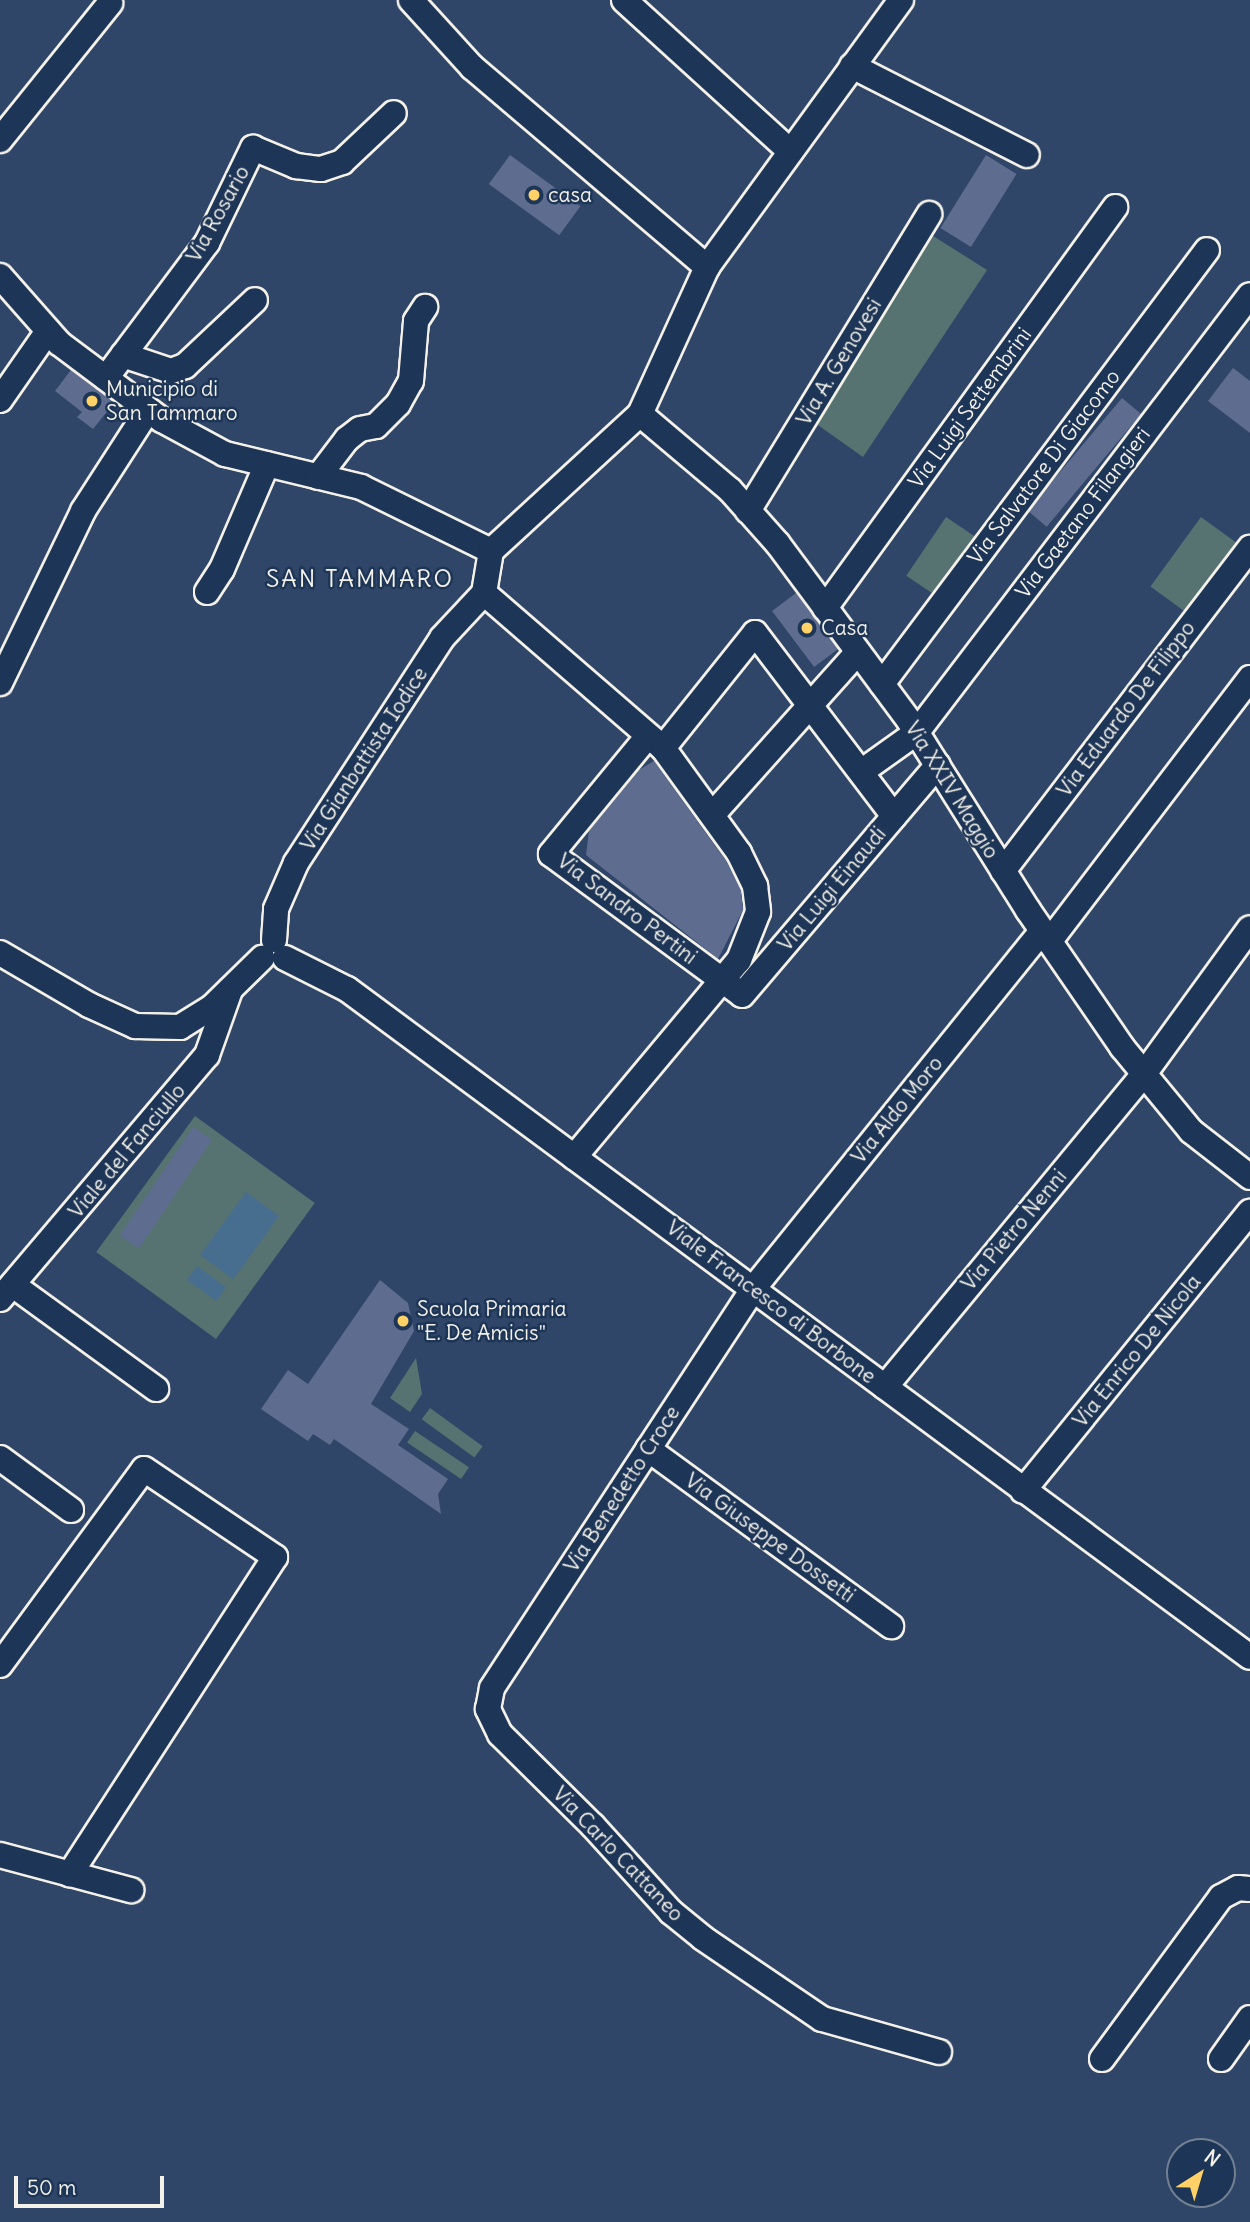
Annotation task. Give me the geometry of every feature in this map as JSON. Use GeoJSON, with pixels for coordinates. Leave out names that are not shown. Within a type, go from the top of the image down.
{"type":"FeatureCollection","features":[{"type":"Feature","properties":{"kind":"street"},"geometry":{"type":"LineString","coordinates":[[411,0],[472,67],[707,267]]}},
{"type":"Feature","properties":{"kind":"street"},"geometry":{"type":"LineString","coordinates":[[624,0],[790,151]]}},
{"type":"Feature","properties":{"kind":"street"},"geometry":{"type":"LineString","coordinates":[[574,1157],[722,980],[751,938],[758,912],[755,886],[742,857],[713,814],[655,742],[484,593],[491,551],[640,414],[707,267],[901,0]]}},
{"type":"Feature","properties":{"kind":"street"},"geometry":{"type":"LineString","coordinates":[[0,140],[110,3]]}},
{"type":"Feature","properties":{"kind":"street"},"geometry":{"type":"LineString","coordinates":[[852,66],[1027,155]]}},
{"type":"Feature","properties":{"kind":"street","name":"Via Rosario"},"geometry":{"type":"LineString","coordinates":[[106,378],[207,243],[253,148],[296,166],[321,169],[342,162],[394,113]]}},
{"type":"Feature","properties":{"kind":"street","name":"Via Luigi Settembrini"},"geometry":{"type":"LineString","coordinates":[[825,608],[1115,207]]}},
{"type":"Feature","properties":{"kind":"street","name":"Via A. Genovesi"},"geometry":{"type":"LineString","coordinates":[[748,511],[929,214]]}},
{"type":"Feature","properties":{"kind":"street","name":"Via Salvatore Di Giacomo"},"geometry":{"type":"LineString","coordinates":[[882,684],[1207,250]]}},
{"type":"Feature","properties":{"kind":"street"},"geometry":{"type":"LineString","coordinates":[[0,276],[48,331],[106,378],[148,410],[225,454],[361,487],[491,551]]}},
{"type":"Feature","properties":{"kind":"street","name":"Via Gaetano Filangieri"},"geometry":{"type":"LineString","coordinates":[[860,772],[917,732],[1250,295]]}},
{"type":"Feature","properties":{"kind":"street"},"geometry":{"type":"LineString","coordinates":[[123,355],[171,371],[185,366],[255,300]]}},
{"type":"Feature","properties":{"kind":"street"},"geometry":{"type":"LineString","coordinates":[[318,477],[346,439],[360,429],[376,426],[398,404],[411,381],[416,321],[425,307]]}},
{"type":"Feature","properties":{"kind":"street"},"geometry":{"type":"LineString","coordinates":[[0,400],[48,331]]}},
{"type":"Feature","properties":{"kind":"street"},"geometry":{"type":"LineString","coordinates":[[0,683],[83,511],[148,410]]}},
{"type":"Feature","properties":{"kind":"street","name":"Via XXIV Maggio"},"geometry":{"type":"LineString","coordinates":[[640,414],[748,511],[825,608],[917,732],[1045,936],[1144,1074],[1191,1131],[1250,1177]]}},
{"type":"Feature","properties":{"kind":"street"},"geometry":{"type":"LineString","coordinates":[[207,592],[222,569],[267,464]]}},
{"type":"Feature","properties":{"kind":"street","name":"Via Eduardo De Filippo"},"geometry":{"type":"LineString","coordinates":[[1003,871],[1250,548]]}},
{"type":"Feature","properties":{"kind":"street","name":"Via Gianbattista Iodice"},"geometry":{"type":"LineString","coordinates":[[274,952],[276,909],[296,863],[442,638],[484,593]]}},
{"type":"Feature","properties":{"kind":"street"},"geometry":{"type":"LineString","coordinates":[[655,742],[755,633],[894,816]]}},
{"type":"Feature","properties":{"kind":"street"},"geometry":{"type":"LineString","coordinates":[[713,814],[858,652]]}},
{"type":"Feature","properties":{"kind":"street","name":"Via Aldo Moro"},"geometry":{"type":"LineString","coordinates":[[753,1289],[1045,936],[1250,678]]}},
{"type":"Feature","properties":{"kind":"street","name":"Via Sandro Pertini"},"geometry":{"type":"LineString","coordinates":[[655,742],[551,854],[722,980]]}},
{"type":"Feature","properties":{"kind":"street","name":"Via Luigi Einaudi"},"geometry":{"type":"LineString","coordinates":[[722,980],[742,995],[937,765]]}},
{"type":"Feature","properties":{"kind":"street","name":"Via Pietro Nenni"},"geometry":{"type":"LineString","coordinates":[[885,1387],[1144,1074],[1250,928]]}},
{"type":"Feature","properties":{"kind":"street"},"geometry":{"type":"LineString","coordinates":[[0,954],[89,1005],[135,1026],[180,1027],[230,990],[274,952]]}},
{"type":"Feature","properties":{"kind":"street","name":"Viale Francesco di Borbone"},"geometry":{"type":"LineString","coordinates":[[274,952],[347,989],[1250,1657]]}},
{"type":"Feature","properties":{"kind":"street","name":"Viale del Fanciullo"},"geometry":{"type":"LineString","coordinates":[[6,1292],[207,1055],[230,990]]}},
{"type":"Feature","properties":{"kind":"street","name":"Via Enrico De Nicola"},"geometry":{"type":"LineString","coordinates":[[1023,1491],[1250,1212]]}},
{"type":"Feature","properties":{"kind":"street","name":"Via Benedetto Croce"},"geometry":{"type":"LineString","coordinates":[[492,1688],[753,1289]]}},
{"type":"Feature","properties":{"kind":"street"},"geometry":{"type":"LineString","coordinates":[[6,1292],[156,1389]]}},
{"type":"Feature","properties":{"kind":"street","name":"Via Giuseppe Dossetti"},"geometry":{"type":"LineString","coordinates":[[648,1449],[891,1626]]}},
{"type":"Feature","properties":{"kind":"street"},"geometry":{"type":"LineString","coordinates":[[0,1458],[71,1510]]}},
{"type":"Feature","properties":{"kind":"street"},"geometry":{"type":"LineString","coordinates":[[5,1649],[144,1469],[275,1557],[70,1874]]}},
{"type":"Feature","properties":{"kind":"street","name":"Via Carlo Cattaneo"},"geometry":{"type":"LineString","coordinates":[[492,1688],[488,1709],[500,1734],[593,1826],[671,1912],[822,2019],[939,2052]]}},
{"type":"Feature","properties":{"kind":"street"},"geometry":{"type":"LineString","coordinates":[[0,1855],[131,1890]]}},
{"type":"Feature","properties":{"kind":"street"},"geometry":{"type":"LineString","coordinates":[[1102,2059],[1221,1897],[1238,1888],[1250,1889]]}},
{"type":"Feature","properties":{"kind":"street"},"geometry":{"type":"LineString","coordinates":[[1221,2059],[1250,2018]]}},
{"type":"Feature","properties":{"kind":"green space"},"geometry":{"type":"Polygon","coordinates":[[[930,234],[987,270],[863,457],[815,423],[930,234]]]}},
{"type":"Feature","properties":{"kind":"green space"},"geometry":{"type":"Polygon","coordinates":[[[946,517],[981,540],[941,599],[906,576],[946,517]]]}},
{"type":"Feature","properties":{"kind":"green space"},"geometry":{"type":"Polygon","coordinates":[[[1201,517],[1240,545],[1189,615],[1150,587],[1201,517]]]}},
{"type":"Feature","properties":{"kind":"green space"},"geometry":{"type":"Polygon","coordinates":[[[195,1116],[315,1203],[216,1339],[96,1252],[195,1116]]]}},
{"type":"Feature","properties":{"kind":"green space"},"geometry":{"type":"Polygon","coordinates":[[[416,1358],[422,1394],[410,1412],[390,1398],[416,1358]]]}},
{"type":"Feature","properties":{"kind":"green space"},"geometry":{"type":"Polygon","coordinates":[[[430,1408],[483,1446],[474,1458],[422,1419],[430,1408]]]}},
{"type":"Feature","properties":{"kind":"green space"},"geometry":{"type":"Polygon","coordinates":[[[415,1431],[469,1467],[461,1479],[407,1443],[415,1431]]]}},
{"type":"Feature","properties":{"kind":"water"},"geometry":{"type":"Polygon","coordinates":[[[246,1192],[279,1216],[233,1279],[200,1255],[246,1192]]]}},
{"type":"Feature","properties":{"kind":"water"},"geometry":{"type":"Polygon","coordinates":[[[197,1266],[226,1287],[216,1301],[187,1280],[197,1266]]]}},
{"type":"Feature","properties":{"kind":"building","name":"casa"},"geometry":{"type":"Polygon","coordinates":[[[510,155],[580,206],[559,235],[489,184],[510,155]]]}},
{"type":"Feature","properties":{"kind":"building"},"geometry":{"type":"Polygon","coordinates":[[[986,155],[1017,174],[971,247],[940,228],[986,155]]]}},
{"type":"Feature","properties":{"kind":"building"},"geometry":{"type":"Polygon","coordinates":[[[1233,368],[1250,381],[1250,433],[1208,401],[1233,368]]]}},
{"type":"Feature","properties":{"kind":"building","name":"Municipio di San Tammaro"},"geometry":{"type":"Polygon","coordinates":[[[71,370],[114,403],[93,429],[77,417],[82,412],[55,391],[71,370]]]}},
{"type":"Feature","properties":{"kind":"building"},"geometry":{"type":"Polygon","coordinates":[[[1122,398],[1141,414],[1047,527],[1028,511],[1122,398]]]}},
{"type":"Feature","properties":{"kind":"building","name":"Casa"},"geometry":{"type":"Polygon","coordinates":[[[796,593],[838,649],[814,667],[772,611],[796,593]]]}},
{"type":"Feature","properties":{"kind":"building"},"geometry":{"type":"Polygon","coordinates":[[[654,761],[726,861],[741,890],[743,910],[718,959],[586,855],[589,831],[639,770],[654,761]]]}},
{"type":"Feature","properties":{"kind":"building"},"geometry":{"type":"Polygon","coordinates":[[[193,1127],[212,1140],[139,1248],[120,1236],[193,1127]]]}},
{"type":"Feature","properties":{"kind":"building"},"geometry":{"type":"Polygon","coordinates":[[[380,1280],[408,1303],[414,1331],[371,1404],[409,1429],[398,1445],[448,1479],[438,1494],[441,1514],[334,1439],[330,1445],[313,1434],[308,1441],[261,1409],[288,1370],[308,1384],[380,1280]]]}},
{"type":"Feature","properties":{"kind":"place","name":"casa"},"geometry":{"type":"Point","coordinates":[534,195]}},
{"type":"Feature","properties":{"kind":"place","name":"Municipio di San Tammaro"},"geometry":{"type":"Point","coordinates":[92,401]}},
{"type":"Feature","properties":{"kind":"place","name":"Casa"},"geometry":{"type":"Point","coordinates":[807,628]}},
{"type":"Feature","properties":{"kind":"place","name":"Scuola Primaria \"E. De Amicis\""},"geometry":{"type":"Point","coordinates":[403,1321]}},
{"type":"Feature","properties":{"kind":"district","name":"SAN TAMMARO"},"geometry":{"type":"Point","coordinates":[360,579]}}]}
